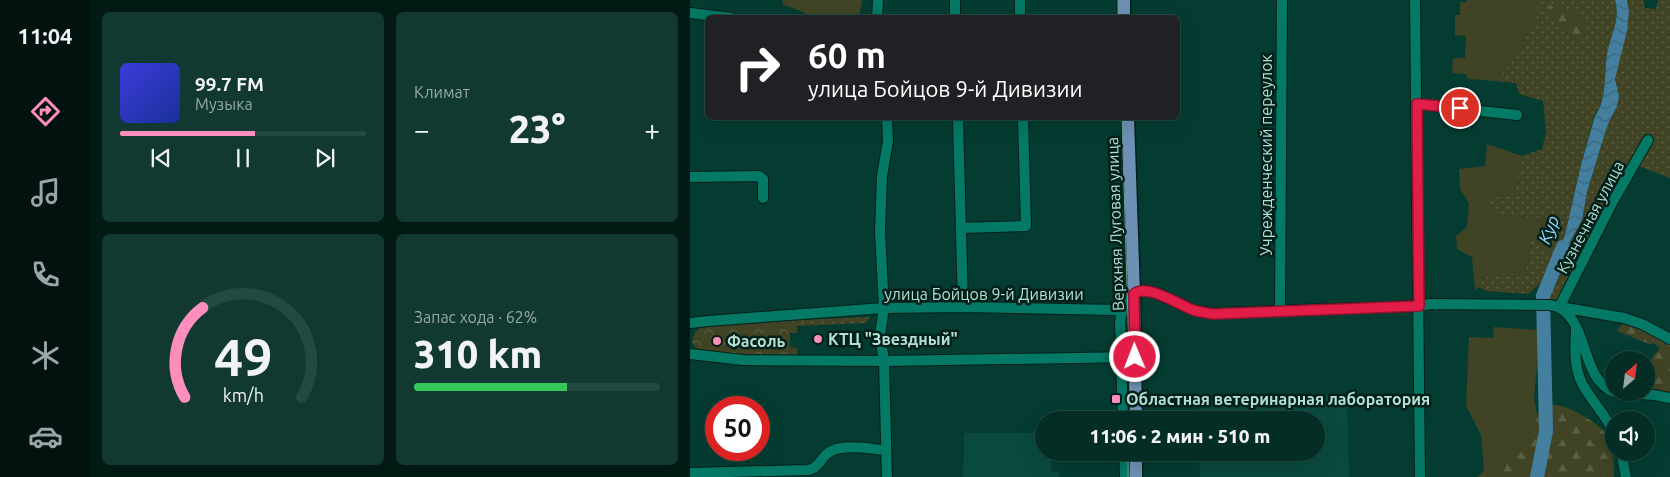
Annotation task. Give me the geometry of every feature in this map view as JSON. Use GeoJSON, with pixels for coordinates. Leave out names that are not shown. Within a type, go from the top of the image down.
{"type":"FeatureCollection","features":[{"type":"Feature","properties":{"kind":"main road"},"geometry":{"type":"LineString","coordinates":[[1124,0],[1124,15]]}},
{"type":"Feature","properties":{"kind":"main road","name":"Верхняя Луговая улица"},"geometry":{"type":"LineString","coordinates":[[1128,120],[1136,411]]}},
{"type":"Feature","properties":{"kind":"main road"},"geometry":{"type":"LineString","coordinates":[[1136,461],[1136,477]]}},
{"type":"Feature","properties":{"kind":"street"},"geometry":{"type":"LineString","coordinates":[[877,15],[878,0]]}},
{"type":"Feature","properties":{"kind":"street"},"geometry":{"type":"LineString","coordinates":[[955,0],[955,15]]}},
{"type":"Feature","properties":{"kind":"street"},"geometry":{"type":"LineString","coordinates":[[1020,0],[1020,15]]}},
{"type":"Feature","properties":{"kind":"street","name":"Учрежденческий переулок"},"geometry":{"type":"LineString","coordinates":[[1280,311],[1282,0]]}},
{"type":"Feature","properties":{"kind":"street"},"geometry":{"type":"LineString","coordinates":[[1415,0],[1420,477]]}},
{"type":"Feature","properties":{"kind":"street"},"geometry":{"type":"LineString","coordinates":[[690,13],[707,15]]}},
{"type":"Feature","properties":{"kind":"street"},"geometry":{"type":"LineString","coordinates":[[1417,104],[1517,115]]}},
{"type":"Feature","properties":{"kind":"street"},"geometry":{"type":"LineString","coordinates":[[887,120],[888,141],[882,176],[880,232],[884,308],[880,335],[884,361],[887,477]]}},
{"type":"Feature","properties":{"kind":"street"},"geometry":{"type":"LineString","coordinates":[[958,120],[963,307]]}},
{"type":"Feature","properties":{"kind":"street"},"geometry":{"type":"LineString","coordinates":[[961,228],[1026,226],[1023,120]]}},
{"type":"Feature","properties":{"kind":"street","name":"Кузнечная улица"},"geometry":{"type":"LineString","coordinates":[[1554,307],[1648,140]]}},
{"type":"Feature","properties":{"kind":"street"},"geometry":{"type":"LineString","coordinates":[[690,177],[759,176],[763,179],[764,198]]}},
{"type":"Feature","properties":{"kind":"street"},"geometry":{"type":"LineString","coordinates":[[1123,411],[1120,321],[1123,307],[1134,294],[1142,290],[1147,290],[1203,312],[1280,311],[1430,304],[1537,304],[1624,318],[1642,324],[1670,339]]}},
{"type":"Feature","properties":{"kind":"street","name":"улица Бойцов 9-й Дивизии"},"geometry":{"type":"LineString","coordinates":[[690,324],[708,320],[884,308],[963,307],[1116,310],[1123,307]]}},
{"type":"Feature","properties":{"kind":"street"},"geometry":{"type":"LineString","coordinates":[[1554,307],[1570,316],[1598,379],[1605,387]]}},
{"type":"Feature","properties":{"kind":"street"},"geometry":{"type":"LineString","coordinates":[[690,354],[743,360],[884,361],[1120,357],[1135,353],[1130,335],[1120,321],[1110,314],[1087,310]]}},
{"type":"Feature","properties":{"kind":"street"},"geometry":{"type":"LineString","coordinates":[[1576,328],[1575,358],[1578,376],[1605,417]]}},
{"type":"Feature","properties":{"kind":"street"},"geometry":{"type":"LineString","coordinates":[[1655,395],[1670,398]]}},
{"type":"Feature","properties":{"kind":"street"},"geometry":{"type":"LineString","coordinates":[[690,473],[808,470],[815,468],[826,454],[840,448],[886,450]]}},
{"type":"Feature","properties":{"kind":"street"},"geometry":{"type":"LineString","coordinates":[[1124,461],[1125,477]]}},
{"type":"Feature","properties":{"kind":"street"},"geometry":{"type":"LineString","coordinates":[[1623,461],[1626,477]]}},
{"type":"Feature","properties":{"kind":"shaded area"},"geometry":{"type":"Polygon","coordinates":[[[1347,394],[1349,477],[1200,477],[1199,461],[1325,461],[1325,411],[1199,411],[1199,402],[1347,394]]]}},
{"type":"Feature","properties":{"kind":"shaded area"},"geometry":{"type":"Polygon","coordinates":[[[964,433],[1035,433],[1035,461],[1051,461],[1051,471],[1059,473],[1059,477],[963,477],[964,433]]]}},
{"type":"Feature","properties":{"kind":"green space"},"geometry":{"type":"Polygon","coordinates":[[[783,0],[862,0],[860,15],[809,15],[782,4],[783,0]]]}},
{"type":"Feature","properties":{"kind":"green space"},"geometry":{"type":"Polygon","coordinates":[[[1467,0],[1538,0],[1538,13],[1516,57],[1495,81],[1469,79],[1465,74],[1452,73],[1453,58],[1465,58],[1466,36],[1455,35],[1455,15],[1460,15],[1460,2],[1467,2],[1467,0]]]}},
{"type":"Feature","properties":{"kind":"green space"},"geometry":{"type":"Polygon","coordinates":[[[1538,0],[1615,0],[1617,14],[1607,54],[1603,95],[1594,116],[1565,235],[1544,280],[1528,294],[1486,291],[1479,287],[1482,278],[1491,275],[1521,277],[1528,264],[1530,242],[1546,219],[1495,214],[1487,204],[1500,196],[1515,197],[1522,156],[1542,149],[1546,133],[1543,101],[1519,94],[1516,83],[1495,81],[1516,57],[1538,13],[1538,0]]]}},
{"type":"Feature","properties":{"kind":"green space"},"geometry":{"type":"Polygon","coordinates":[[[1627,0],[1643,0],[1645,8],[1656,9],[1658,0],[1670,0],[1670,178],[1633,164],[1561,302],[1547,302],[1545,292],[1557,265],[1582,220],[1587,192],[1600,149],[1608,124],[1617,106],[1619,96],[1615,79],[1629,11],[1627,0]]]}},
{"type":"Feature","properties":{"kind":"green space"},"geometry":{"type":"Polygon","coordinates":[[[1558,3],[1583,19],[1586,33],[1579,39],[1562,31],[1551,17],[1549,5],[1558,3]]]}},
{"type":"Feature","properties":{"kind":"green space"},"geometry":{"type":"Polygon","coordinates":[[[1487,144],[1522,156],[1515,197],[1500,196],[1491,201],[1488,204],[1495,214],[1546,219],[1530,242],[1528,264],[1521,277],[1491,275],[1482,278],[1479,287],[1475,290],[1472,257],[1457,249],[1456,236],[1467,227],[1469,203],[1460,189],[1459,169],[1485,166],[1487,144]]]}},
{"type":"Feature","properties":{"kind":"green space"},"geometry":{"type":"Polygon","coordinates":[[[870,317],[866,323],[797,326],[797,320],[870,317]]]}},
{"type":"Feature","properties":{"kind":"green space"},"geometry":{"type":"Polygon","coordinates":[[[797,320],[797,333],[790,333],[790,347],[797,348],[798,357],[743,356],[699,352],[692,342],[695,332],[703,326],[797,320]]]}},
{"type":"Feature","properties":{"kind":"green space"},"geometry":{"type":"Polygon","coordinates":[[[1624,322],[1651,332],[1670,343],[1670,394],[1655,390],[1655,354],[1660,348],[1653,343],[1649,344],[1617,331],[1624,322]]]}},
{"type":"Feature","properties":{"kind":"green space"},"geometry":{"type":"Polygon","coordinates":[[[1494,327],[1537,330],[1537,366],[1534,398],[1537,415],[1535,427],[1531,432],[1520,435],[1507,451],[1503,477],[1477,477],[1484,471],[1481,435],[1466,405],[1469,337],[1493,338],[1494,327]]]}},
{"type":"Feature","properties":{"kind":"green space"},"geometry":{"type":"Polygon","coordinates":[[[1545,405],[1555,405],[1569,409],[1593,422],[1605,432],[1605,461],[1614,461],[1614,477],[1503,477],[1507,451],[1520,435],[1531,432],[1535,427],[1537,415],[1545,405]]]}},
{"type":"Feature","properties":{"kind":"water"},"geometry":{"type":"Polygon","coordinates":[[[1615,0],[1627,0],[1629,11],[1627,31],[1615,79],[1619,96],[1617,106],[1608,124],[1600,149],[1587,192],[1582,220],[1557,265],[1554,261],[1565,235],[1581,165],[1595,116],[1602,102],[1607,54],[1617,14],[1615,0]]]}},
{"type":"Feature","properties":{"kind":"waterway","name":"Кур"},"geometry":{"type":"LineString","coordinates":[[1537,477],[1546,431],[1543,296],[1563,247]]}},
{"type":"Feature","properties":{"kind":"tram line"},"geometry":{"type":"LineString","coordinates":[[1118,0],[1118,15]]}},
{"type":"Feature","properties":{"kind":"tram line"},"geometry":{"type":"LineString","coordinates":[[1122,120],[1131,411]]}},
{"type":"Feature","properties":{"kind":"tram line"},"geometry":{"type":"LineString","coordinates":[[1128,461],[1128,477]]}},
{"type":"Feature","properties":{"kind":"place","name":"КТЦ \"Звездный\""},"geometry":{"type":"Point","coordinates":[818,339]}},
{"type":"Feature","properties":{"kind":"place","name":"Фасоль"},"geometry":{"type":"Point","coordinates":[717,341]}},
{"type":"Feature","properties":{"kind":"place","name":"Областная ветеринарная лаборатория"},"geometry":{"type":"Point","coordinates":[1116,399]}},
{"type":"Feature","properties":{"kind":"route"},"geometry":{"type":"LineString","coordinates":[[1135,357],[1134,294],[1142,290],[1150,291],[1194,310],[1213,314],[1419,306],[1417,104],[1460,108]]}}]}
